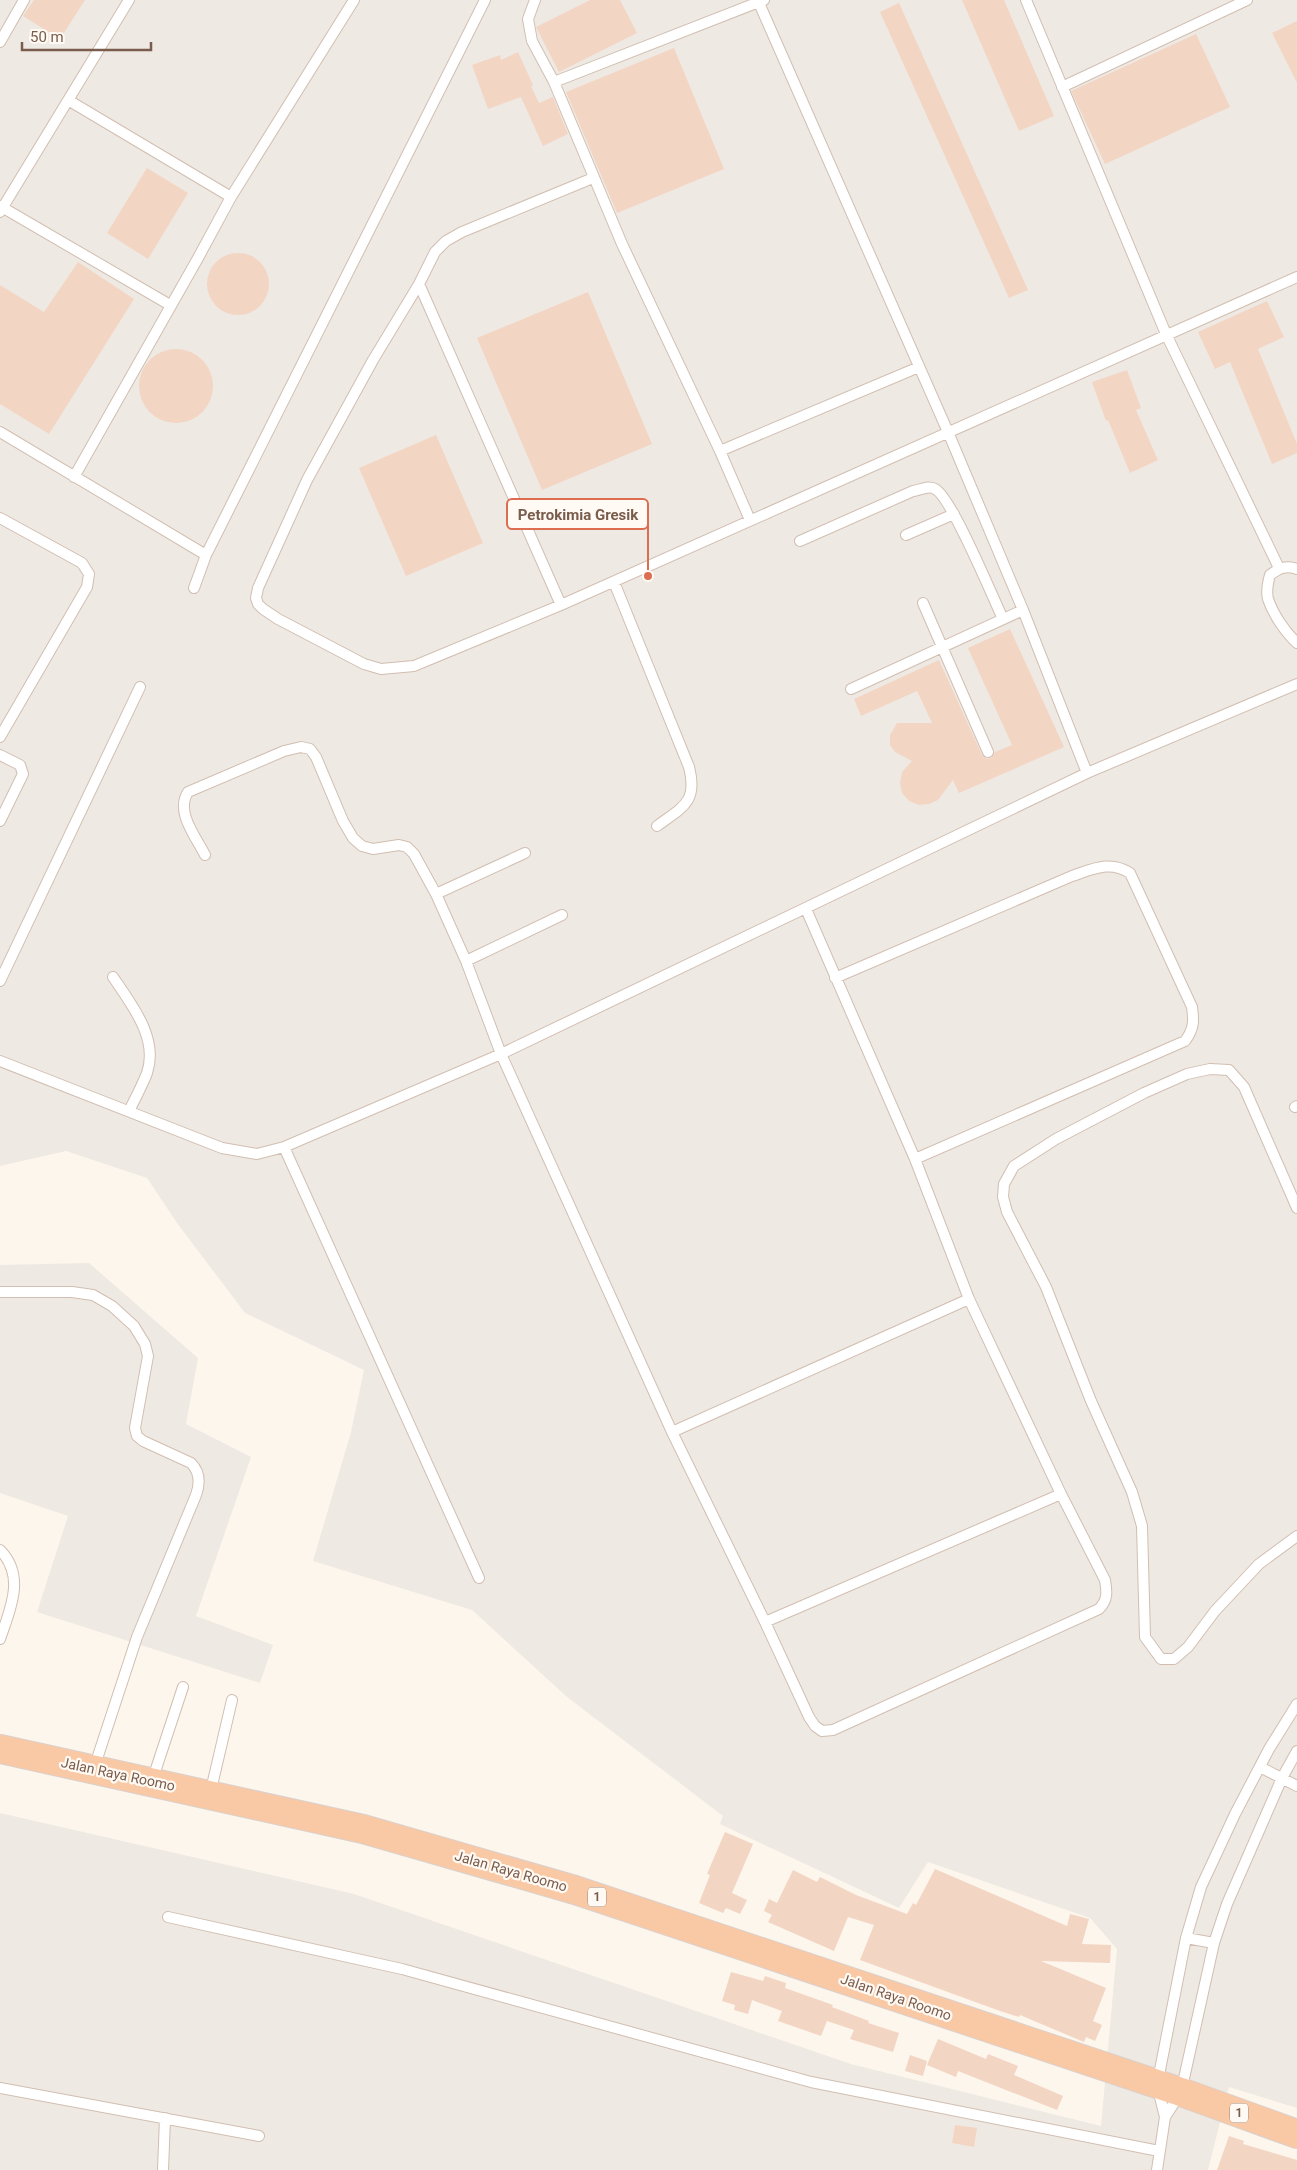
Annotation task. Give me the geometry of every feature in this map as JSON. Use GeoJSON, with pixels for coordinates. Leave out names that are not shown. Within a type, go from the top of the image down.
{"type":"FeatureCollection","features":[{"type":"Feature","properties":{"kind":"highway","name":"Jalan Raya Roomo"},"geometry":{"type":"LineString","coordinates":[[0,1749],[363,1829],[575,1890],[1169,2089]]}},
{"type":"Feature","properties":{"kind":"highway","name":"1"},"geometry":{"type":"LineString","coordinates":[[1169,2089],[1297,2134]]}},
{"type":"Feature","properties":{"kind":"lane"},"geometry":{"type":"LineString","coordinates":[[0,42],[24,0]]}},
{"type":"Feature","properties":{"kind":"lane"},"geometry":{"type":"LineString","coordinates":[[129,0],[1,208],[170,305]]}},
{"type":"Feature","properties":{"kind":"lane"},"geometry":{"type":"LineString","coordinates":[[74,477],[231,197],[354,0]]}},
{"type":"Feature","properties":{"kind":"lane"},"geometry":{"type":"LineString","coordinates":[[194,588],[206,555],[485,0]]}},
{"type":"Feature","properties":{"kind":"lane"},"geometry":{"type":"LineString","coordinates":[[535,0],[528,19],[532,41],[554,82],[622,244],[720,451],[750,520]]}},
{"type":"Feature","properties":{"kind":"lane"},"geometry":{"type":"LineString","coordinates":[[1026,0],[1166,334],[1279,568]]}},
{"type":"Feature","properties":{"kind":"lane"},"geometry":{"type":"LineString","coordinates":[[1062,87],[1247,0]]}},
{"type":"Feature","properties":{"kind":"lane"},"geometry":{"type":"LineString","coordinates":[[554,82],[762,1],[1023,610],[1087,773]]}},
{"type":"Feature","properties":{"kind":"lane"},"geometry":{"type":"LineString","coordinates":[[68,100],[231,197]]}},
{"type":"Feature","properties":{"kind":"lane"},"geometry":{"type":"LineString","coordinates":[[593,178],[462,232],[446,241],[435,252],[419,284],[373,360],[307,480],[258,588],[256,598],[258,604],[278,619],[364,664],[381,669],[414,666],[562,605],[1297,277]]}},
{"type":"Feature","properties":{"kind":"lane"},"geometry":{"type":"LineString","coordinates":[[419,284],[562,605]]}},
{"type":"Feature","properties":{"kind":"lane"},"geometry":{"type":"LineString","coordinates":[[720,451],[919,367]]}},
{"type":"Feature","properties":{"kind":"lane"},"geometry":{"type":"LineString","coordinates":[[0,432],[206,555]]}},
{"type":"Feature","properties":{"kind":"lane"},"geometry":{"type":"LineString","coordinates":[[800,541],[913,492],[926,488],[935,488],[944,495],[954,514],[1002,619]]}},
{"type":"Feature","properties":{"kind":"lane"},"geometry":{"type":"LineString","coordinates":[[906,535],[954,514]]}},
{"type":"Feature","properties":{"kind":"lane"},"geometry":{"type":"LineString","coordinates":[[0,518],[82,563],[89,574],[87,587],[0,737]]}},
{"type":"Feature","properties":{"kind":"lane"},"geometry":{"type":"LineString","coordinates":[[1297,569],[1291,567],[1279,568],[1270,574],[1267,587],[1268,598],[1289,636],[1297,642]]}},
{"type":"Feature","properties":{"kind":"lane"},"geometry":{"type":"LineString","coordinates":[[614,582],[689,766],[693,783],[691,797],[677,811],[657,826]]}},
{"type":"Feature","properties":{"kind":"lane"},"geometry":{"type":"LineString","coordinates":[[923,603],[988,752]]}},
{"type":"Feature","properties":{"kind":"lane"},"geometry":{"type":"LineString","coordinates":[[851,689],[1023,610]]}},
{"type":"Feature","properties":{"kind":"lane"},"geometry":{"type":"LineString","coordinates":[[0,1061],[222,1148],[256,1154],[284,1147],[501,1054],[1087,773],[1297,684]]}},
{"type":"Feature","properties":{"kind":"lane"},"geometry":{"type":"LineString","coordinates":[[0,982],[140,687]]}},
{"type":"Feature","properties":{"kind":"lane"},"geometry":{"type":"LineString","coordinates":[[205,855],[183,812],[183,800],[188,792],[284,750],[301,747],[310,749],[316,757],[343,821],[353,838],[362,846],[373,849],[399,845],[407,847],[414,854],[436,894],[466,961],[501,1054],[672,1432],[766,1622],[808,1717],[822,1731],[833,1730],[1099,1609],[1106,1602],[1105,1580],[1061,1494],[970,1299],[914,1159],[806,909]]}},
{"type":"Feature","properties":{"kind":"lane"},"geometry":{"type":"LineString","coordinates":[[0,755],[20,765],[23,774],[0,821]]}},
{"type":"Feature","properties":{"kind":"lane"},"geometry":{"type":"LineString","coordinates":[[436,894],[525,853]]}},
{"type":"Feature","properties":{"kind":"lane"},"geometry":{"type":"LineString","coordinates":[[835,978],[1072,876],[1092,869],[1120,866],[1130,873],[1188,998],[1194,1020],[1192,1032],[1185,1041],[914,1159]]}},
{"type":"Feature","properties":{"kind":"lane"},"geometry":{"type":"LineString","coordinates":[[466,961],[562,915]]}},
{"type":"Feature","properties":{"kind":"lane"},"geometry":{"type":"LineString","coordinates":[[113,977],[138,1014],[149,1044],[148,1071],[129,1111]]}},
{"type":"Feature","properties":{"kind":"lane"},"geometry":{"type":"LineString","coordinates":[[1297,1208],[1244,1087],[1229,1070],[1210,1069],[1187,1074],[1144,1093],[1056,1139],[1014,1166],[1004,1184],[1003,1197],[1007,1212],[1046,1287],[1091,1401],[1132,1492],[1142,1526],[1145,1637],[1152,1650],[1161,1659],[1174,1659],[1188,1647],[1215,1611],[1259,1564],[1297,1536]]}},
{"type":"Feature","properties":{"kind":"lane"},"geometry":{"type":"LineString","coordinates":[[284,1147],[479,1578]]}},
{"type":"Feature","properties":{"kind":"lane"},"geometry":{"type":"LineString","coordinates":[[0,1292],[72,1292],[93,1295],[112,1306],[134,1326],[145,1344],[148,1356],[135,1428],[137,1436],[143,1442],[191,1463],[196,1469],[198,1476],[199,1486],[196,1495],[138,1637],[94,1769]]}},
{"type":"Feature","properties":{"kind":"lane"},"geometry":{"type":"LineString","coordinates":[[672,1432],[970,1299]]}},
{"type":"Feature","properties":{"kind":"lane"},"geometry":{"type":"LineString","coordinates":[[766,1622],[1061,1494]]}},
{"type":"Feature","properties":{"kind":"lane"},"geometry":{"type":"LineString","coordinates":[[0,1550],[7,1557],[15,1582],[14,1599],[0,1640]]}},
{"type":"Feature","properties":{"kind":"lane"},"geometry":{"type":"LineString","coordinates":[[152,1782],[183,1687]]}},
{"type":"Feature","properties":{"kind":"lane"},"geometry":{"type":"LineString","coordinates":[[210,1795],[232,1700]]}},
{"type":"Feature","properties":{"kind":"lane"},"geometry":{"type":"LineString","coordinates":[[1156,2170],[1169,2089],[1186,1938],[1201,1887],[1235,1814],[1297,1704]]}},
{"type":"Feature","properties":{"kind":"lane"},"geometry":{"type":"LineString","coordinates":[[1165,2117],[1169,2089],[1227,1904],[1282,1778],[1297,1751]]}},
{"type":"Feature","properties":{"kind":"lane"},"geometry":{"type":"LineString","coordinates":[[1260,1767],[1297,1786]]}},
{"type":"Feature","properties":{"kind":"lane"},"geometry":{"type":"LineString","coordinates":[[168,1917],[402,1969],[811,2082],[1159,2151]]}},
{"type":"Feature","properties":{"kind":"lane"},"geometry":{"type":"LineString","coordinates":[[1186,1938],[1214,1943]]}},
{"type":"Feature","properties":{"kind":"lane"},"geometry":{"type":"LineString","coordinates":[[0,2088],[259,2136]]}},
{"type":"Feature","properties":{"kind":"lane"},"geometry":{"type":"LineString","coordinates":[[163,2170],[165,2118]]}},
{"type":"Feature","properties":{"kind":"shaded area"},"geometry":{"type":"Polygon","coordinates":[[[0,0],[1297,0],[1297,2108],[1229,2087],[1208,2170],[0,2170],[0,1813],[354,1894],[851,2064],[1101,2126],[1117,1949],[1090,1918],[928,1862],[899,1908],[720,1824],[723,1816],[567,1697],[472,1610],[313,1561],[351,1432],[364,1370],[245,1313],[177,1223],[147,1178],[66,1151],[0,1166],[0,0]]]}},
{"type":"Feature","properties":{"kind":"shaded area"},"geometry":{"type":"Polygon","coordinates":[[[89,1263],[198,1358],[186,1424],[251,1457],[196,1616],[273,1645],[260,1683],[37,1612],[68,1516],[0,1493],[0,1265],[89,1263]]]}},
{"type":"Feature","properties":{"kind":"building"},"geometry":{"type":"Polygon","coordinates":[[[34,0],[85,0],[60,39],[23,16],[34,0]]]}},
{"type":"Feature","properties":{"kind":"building"},"geometry":{"type":"Polygon","coordinates":[[[590,0],[620,0],[637,33],[559,72],[536,27],[590,0]]]}},
{"type":"Feature","properties":{"kind":"building"},"geometry":{"type":"Polygon","coordinates":[[[962,0],[1004,0],[1054,116],[1019,131],[962,0]]]}},
{"type":"Feature","properties":{"kind":"building"},"geometry":{"type":"Polygon","coordinates":[[[899,3],[1028,290],[1009,298],[880,12],[899,3]]]}},
{"type":"Feature","properties":{"kind":"building"},"geometry":{"type":"Polygon","coordinates":[[[1297,21],[1297,83],[1272,33],[1297,21]]]}},
{"type":"Feature","properties":{"kind":"building"},"geometry":{"type":"Polygon","coordinates":[[[1196,34],[1230,107],[1105,164],[1071,91],[1196,34]]]}},
{"type":"Feature","properties":{"kind":"building"},"geometry":{"type":"Polygon","coordinates":[[[674,48],[724,169],[617,213],[566,92],[674,48]]]}},
{"type":"Feature","properties":{"kind":"building"},"geometry":{"type":"Polygon","coordinates":[[[518,52],[539,103],[553,97],[568,134],[543,146],[521,97],[488,109],[472,65],[500,55],[501,60],[518,52]]]}},
{"type":"Feature","properties":{"kind":"building"},"geometry":{"type":"Polygon","coordinates":[[[147,168],[188,193],[148,259],[107,233],[147,168]]]}},
{"type":"Feature","properties":{"kind":"building"},"geometry":{"type":"Polygon","coordinates":[[[238,253],[250,255],[260,262],[267,272],[269,284],[267,296],[260,306],[250,313],[238,315],[226,313],[216,306],[209,296],[207,284],[209,272],[216,262],[226,255],[238,253]]]}},
{"type":"Feature","properties":{"kind":"building"},"geometry":{"type":"Polygon","coordinates":[[[78,262],[134,299],[49,434],[0,404],[0,285],[44,312],[78,262]]]}},
{"type":"Feature","properties":{"kind":"building"},"geometry":{"type":"Polygon","coordinates":[[[588,292],[652,444],[542,490],[477,338],[588,292]]]}},
{"type":"Feature","properties":{"kind":"building"},"geometry":{"type":"Polygon","coordinates":[[[1267,301],[1284,337],[1258,349],[1297,444],[1297,453],[1272,464],[1230,362],[1215,369],[1198,332],[1267,301]]]}},
{"type":"Feature","properties":{"kind":"building"},"geometry":{"type":"Polygon","coordinates":[[[169,349],[183,349],[197,355],[207,365],[213,379],[211,400],[197,417],[183,423],[169,423],[155,417],[145,407],[139,393],[139,379],[145,365],[155,355],[169,349]]]}},
{"type":"Feature","properties":{"kind":"building"},"geometry":{"type":"Polygon","coordinates":[[[1127,370],[1141,408],[1136,410],[1158,460],[1130,473],[1108,420],[1106,421],[1092,382],[1127,370]]]}},
{"type":"Feature","properties":{"kind":"building"},"geometry":{"type":"Polygon","coordinates":[[[436,435],[483,543],[406,576],[359,468],[436,435]]]}},
{"type":"Feature","properties":{"kind":"building"},"geometry":{"type":"Polygon","coordinates":[[[1010,629],[1064,747],[959,793],[953,780],[938,800],[929,804],[919,805],[909,801],[902,793],[900,783],[902,772],[912,761],[895,752],[890,745],[890,735],[897,723],[932,723],[917,691],[861,716],[854,699],[939,660],[982,755],[987,759],[991,758],[995,752],[1012,745],[968,648],[1010,629]]]}},
{"type":"Feature","properties":{"kind":"building"},"geometry":{"type":"Polygon","coordinates":[[[725,1832],[753,1844],[732,1893],[747,1900],[740,1914],[726,1908],[723,1913],[699,1903],[710,1875],[707,1874],[725,1832]]]}},
{"type":"Feature","properties":{"kind":"building"},"geometry":{"type":"Polygon","coordinates":[[[935,1869],[1067,1926],[1070,1914],[1089,1919],[1082,1944],[1111,1945],[1110,1963],[1041,1961],[1106,1988],[1093,2021],[1102,2025],[1095,2041],[1086,2037],[1084,2042],[1020,2015],[1019,2017],[1000,2011],[860,1960],[874,1925],[848,1917],[834,1951],[768,1922],[772,1915],[764,1911],[769,1899],[777,1903],[793,1870],[817,1882],[820,1877],[856,1895],[907,1914],[913,1903],[916,1905],[935,1869]]]}},
{"type":"Feature","properties":{"kind":"building"},"geometry":{"type":"Polygon","coordinates":[[[731,1972],[763,1981],[765,1976],[786,1983],[785,1988],[833,2005],[832,2007],[869,2021],[868,2023],[899,2033],[893,2052],[850,2039],[854,2030],[827,2021],[821,2036],[778,2021],[782,2011],[752,2000],[748,2014],[734,2010],[735,2005],[722,2001],[731,1972]]]}},
{"type":"Feature","properties":{"kind":"building"},"geometry":{"type":"Polygon","coordinates":[[[938,2039],[986,2059],[988,2054],[1018,2066],[1014,2075],[1063,2096],[1057,2110],[958,2071],[956,2077],[927,2065],[938,2039]]]}},
{"type":"Feature","properties":{"kind":"building"},"geometry":{"type":"Polygon","coordinates":[[[910,2055],[927,2061],[923,2076],[905,2071],[910,2055]]]}},
{"type":"Feature","properties":{"kind":"building"},"geometry":{"type":"Polygon","coordinates":[[[955,2125],[977,2128],[974,2147],[952,2143],[955,2125]]]}},
{"type":"Feature","properties":{"kind":"building"},"geometry":{"type":"Polygon","coordinates":[[[1229,2136],[1244,2141],[1243,2144],[1297,2160],[1297,2170],[1217,2170],[1229,2136]]]}},
{"type":"Feature","properties":{"kind":"place","name":"Petrokimia Gresik"},"geometry":{"type":"Point","coordinates":[648,576]}}]}
